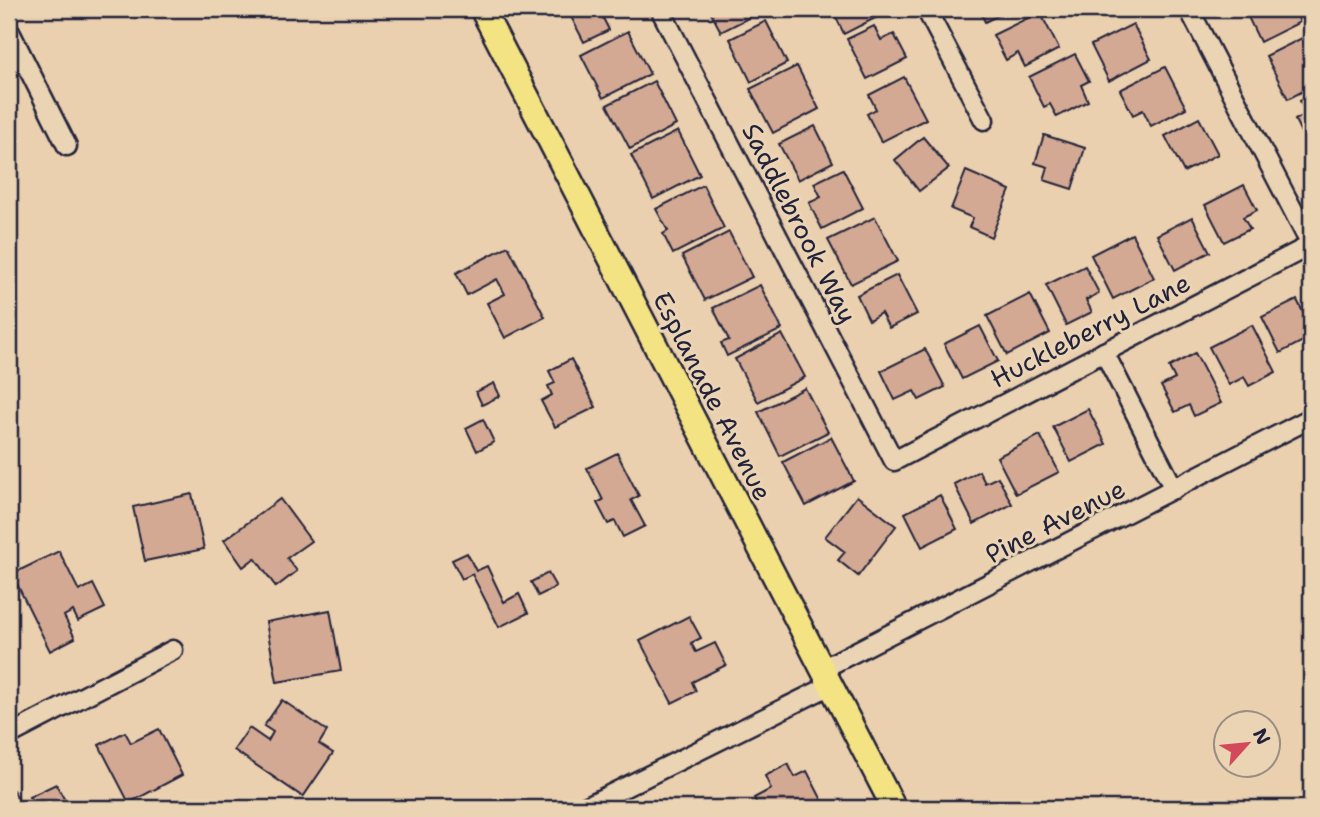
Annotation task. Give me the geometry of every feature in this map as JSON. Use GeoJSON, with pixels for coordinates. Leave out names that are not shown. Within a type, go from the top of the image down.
{"type":"FeatureCollection","features":[{"type":"Feature","properties":{"kind":"main road","name":"Esplanade Avenue"},"geometry":{"type":"LineString","coordinates":[[482,9],[894,808]]}},
{"type":"Feature","properties":{"kind":"street","name":"Saddlebrook Way"},"geometry":{"type":"LineString","coordinates":[[660,9],[894,461]]}},
{"type":"Feature","properties":{"kind":"street"},"geometry":{"type":"LineString","coordinates":[[926,9],[984,120]]}},
{"type":"Feature","properties":{"kind":"street"},"geometry":{"type":"LineString","coordinates":[[1189,9],[1311,245]]}},
{"type":"Feature","properties":{"kind":"street"},"geometry":{"type":"LineString","coordinates":[[9,30],[67,146]]}},
{"type":"Feature","properties":{"kind":"street","name":"Huckleberry Lane"},"geometry":{"type":"LineString","coordinates":[[894,461],[1311,245]]}},
{"type":"Feature","properties":{"kind":"street"},"geometry":{"type":"LineString","coordinates":[[1104,352],[1174,489]]}},
{"type":"Feature","properties":{"kind":"street","name":"Pine Avenue"},"geometry":{"type":"LineString","coordinates":[[583,808],[1174,489],[1311,418]]}},
{"type":"Feature","properties":{"kind":"street"},"geometry":{"type":"LineString","coordinates":[[9,735],[173,650]]}},
{"type":"Feature","properties":{"kind":"building"},"geometry":{"type":"Polygon","coordinates":[[[567,9],[615,10],[602,16],[609,30],[584,42],[567,9]]]}},
{"type":"Feature","properties":{"kind":"building"},"geometry":{"type":"Polygon","coordinates":[[[709,9],[761,9],[762,11],[721,32],[709,9]]]}},
{"type":"Feature","properties":{"kind":"building"},"geometry":{"type":"Polygon","coordinates":[[[832,9],[877,9],[881,15],[844,34],[832,9]]]}},
{"type":"Feature","properties":{"kind":"building"},"geometry":{"type":"Polygon","coordinates":[[[979,9],[1011,9],[985,22],[979,9]]]}},
{"type":"Feature","properties":{"kind":"building"},"geometry":{"type":"Polygon","coordinates":[[[1258,9],[1294,9],[1300,22],[1260,42],[1248,17],[1259,11],[1258,9]]]}},
{"type":"Feature","properties":{"kind":"building"},"geometry":{"type":"Polygon","coordinates":[[[1040,12],[1059,49],[1025,67],[1018,53],[1006,60],[993,35],[1040,12]]]}},
{"type":"Feature","properties":{"kind":"building"},"geometry":{"type":"Polygon","coordinates":[[[766,21],[787,63],[751,82],[730,39],[766,21]]]}},
{"type":"Feature","properties":{"kind":"building"},"geometry":{"type":"Polygon","coordinates":[[[1133,24],[1151,59],[1109,81],[1091,45],[1133,24]]]}},
{"type":"Feature","properties":{"kind":"building"},"geometry":{"type":"Polygon","coordinates":[[[874,26],[881,40],[894,34],[907,59],[867,79],[847,39],[874,26]]]}},
{"type":"Feature","properties":{"kind":"building"},"geometry":{"type":"Polygon","coordinates":[[[628,31],[650,74],[603,98],[581,55],[628,31]]]}},
{"type":"Feature","properties":{"kind":"building"},"geometry":{"type":"Polygon","coordinates":[[[1302,38],[1311,56],[1311,87],[1288,99],[1266,56],[1302,38]]]}},
{"type":"Feature","properties":{"kind":"building"},"geometry":{"type":"Polygon","coordinates":[[[1075,54],[1089,81],[1081,85],[1088,101],[1057,117],[1050,104],[1044,107],[1029,77],[1075,54]]]}},
{"type":"Feature","properties":{"kind":"building"},"geometry":{"type":"Polygon","coordinates":[[[797,66],[819,109],[773,133],[750,89],[797,66]]]}},
{"type":"Feature","properties":{"kind":"building"},"geometry":{"type":"Polygon","coordinates":[[[1165,67],[1186,108],[1151,126],[1143,110],[1133,115],[1120,90],[1165,67]]]}},
{"type":"Feature","properties":{"kind":"building"},"geometry":{"type":"Polygon","coordinates":[[[904,77],[926,119],[881,142],[867,114],[876,109],[869,95],[904,77]]]}},
{"type":"Feature","properties":{"kind":"building"},"geometry":{"type":"Polygon","coordinates":[[[654,81],[676,125],[630,149],[607,105],[654,81]]]}},
{"type":"Feature","properties":{"kind":"building"},"geometry":{"type":"Polygon","coordinates":[[[1311,95],[1311,143],[1307,145],[1295,120],[1306,114],[1300,101],[1311,95]]]}},
{"type":"Feature","properties":{"kind":"building"},"geometry":{"type":"Polygon","coordinates":[[[1199,118],[1218,154],[1184,172],[1165,136],[1199,118]]]}},
{"type":"Feature","properties":{"kind":"building"},"geometry":{"type":"Polygon","coordinates":[[[815,126],[833,162],[798,180],[779,144],[815,126]]]}},
{"type":"Feature","properties":{"kind":"building"},"geometry":{"type":"Polygon","coordinates":[[[678,131],[700,175],[653,199],[631,155],[678,131]]]}},
{"type":"Feature","properties":{"kind":"building"},"geometry":{"type":"Polygon","coordinates":[[[1044,135],[1085,148],[1072,189],[1044,180],[1048,167],[1035,163],[1044,135]]]}},
{"type":"Feature","properties":{"kind":"building"},"geometry":{"type":"Polygon","coordinates":[[[923,137],[949,168],[919,191],[895,160],[923,137]]]}},
{"type":"Feature","properties":{"kind":"building"},"geometry":{"type":"Polygon","coordinates":[[[843,169],[863,208],[822,229],[809,203],[821,197],[814,183],[843,169]]]}},
{"type":"Feature","properties":{"kind":"building"},"geometry":{"type":"Polygon","coordinates":[[[966,171],[1010,190],[991,237],[969,227],[973,218],[951,209],[966,171]]]}},
{"type":"Feature","properties":{"kind":"building"},"geometry":{"type":"Polygon","coordinates":[[[703,185],[724,228],[673,254],[663,234],[668,231],[656,209],[703,185]]]}},
{"type":"Feature","properties":{"kind":"building"},"geometry":{"type":"Polygon","coordinates":[[[1244,185],[1257,210],[1243,217],[1250,229],[1224,242],[1205,205],[1244,185]]]}},
{"type":"Feature","properties":{"kind":"building"},"geometry":{"type":"Polygon","coordinates":[[[875,217],[898,261],[851,284],[828,240],[875,217]]]}},
{"type":"Feature","properties":{"kind":"building"},"geometry":{"type":"Polygon","coordinates":[[[1192,217],[1210,252],[1175,270],[1157,235],[1192,217]]]}},
{"type":"Feature","properties":{"kind":"building"},"geometry":{"type":"Polygon","coordinates":[[[729,232],[752,277],[705,300],[682,256],[729,232]]]}},
{"type":"Feature","properties":{"kind":"building"},"geometry":{"type":"Polygon","coordinates":[[[1132,234],[1154,278],[1113,299],[1091,255],[1132,234]]]}},
{"type":"Feature","properties":{"kind":"building"},"geometry":{"type":"Polygon","coordinates":[[[508,246],[545,317],[505,338],[487,303],[505,294],[497,279],[467,295],[456,273],[508,246]]]}},
{"type":"Feature","properties":{"kind":"building"},"geometry":{"type":"Polygon","coordinates":[[[1085,266],[1099,293],[1086,300],[1092,312],[1066,325],[1046,285],[1085,266]]]}},
{"type":"Feature","properties":{"kind":"building"},"geometry":{"type":"Polygon","coordinates":[[[897,275],[917,314],[889,328],[881,313],[869,320],[857,295],[897,275]]]}},
{"type":"Feature","properties":{"kind":"building"},"geometry":{"type":"Polygon","coordinates":[[[760,285],[782,329],[727,356],[721,343],[729,340],[713,308],[760,285]]]}},
{"type":"Feature","properties":{"kind":"building"},"geometry":{"type":"Polygon","coordinates":[[[1030,294],[1050,333],[1007,355],[987,316],[1030,294]]]}},
{"type":"Feature","properties":{"kind":"building"},"geometry":{"type":"Polygon","coordinates":[[[1297,300],[1311,328],[1311,337],[1280,353],[1262,317],[1297,300]]]}},
{"type":"Feature","properties":{"kind":"building"},"geometry":{"type":"Polygon","coordinates":[[[1252,325],[1276,372],[1249,386],[1244,377],[1229,385],[1209,347],[1252,325]]]}},
{"type":"Feature","properties":{"kind":"building"},"geometry":{"type":"Polygon","coordinates":[[[980,326],[998,361],[962,379],[944,344],[980,326]]]}},
{"type":"Feature","properties":{"kind":"building"},"geometry":{"type":"Polygon","coordinates":[[[782,334],[805,377],[758,402],[735,359],[782,334]]]}},
{"type":"Feature","properties":{"kind":"building"},"geometry":{"type":"Polygon","coordinates":[[[925,349],[945,387],[919,400],[914,391],[895,400],[881,371],[925,349]]]}},
{"type":"Feature","properties":{"kind":"building"},"geometry":{"type":"Polygon","coordinates":[[[1195,353],[1221,403],[1194,416],[1189,405],[1175,412],[1161,386],[1175,379],[1169,367],[1195,353]]]}},
{"type":"Feature","properties":{"kind":"building"},"geometry":{"type":"Polygon","coordinates":[[[571,359],[596,407],[555,427],[541,401],[552,395],[548,386],[555,383],[549,371],[571,359]]]}},
{"type":"Feature","properties":{"kind":"building"},"geometry":{"type":"Polygon","coordinates":[[[494,383],[500,396],[482,405],[476,392],[494,383]]]}},
{"type":"Feature","properties":{"kind":"building"},"geometry":{"type":"Polygon","coordinates":[[[805,388],[828,432],[780,456],[758,412],[805,388]]]}},
{"type":"Feature","properties":{"kind":"building"},"geometry":{"type":"Polygon","coordinates":[[[1088,409],[1106,444],[1071,462],[1053,427],[1088,409]]]}},
{"type":"Feature","properties":{"kind":"building"},"geometry":{"type":"Polygon","coordinates":[[[483,419],[494,442],[477,451],[466,428],[483,419]]]}},
{"type":"Feature","properties":{"kind":"building"},"geometry":{"type":"Polygon","coordinates":[[[1040,435],[1059,472],[1016,494],[997,457],[1040,435]]]}},
{"type":"Feature","properties":{"kind":"building"},"geometry":{"type":"Polygon","coordinates":[[[831,437],[854,481],[806,506],[783,462],[831,437]]]}},
{"type":"Feature","properties":{"kind":"building"},"geometry":{"type":"Polygon","coordinates":[[[617,453],[639,496],[631,500],[645,526],[623,537],[615,521],[608,524],[597,503],[603,500],[587,468],[617,453]]]}},
{"type":"Feature","properties":{"kind":"building"},"geometry":{"type":"Polygon","coordinates":[[[979,471],[985,483],[998,477],[1012,504],[974,524],[954,484],[979,471]]]}},
{"type":"Feature","properties":{"kind":"building"},"geometry":{"type":"Polygon","coordinates":[[[192,494],[204,549],[145,561],[133,507],[192,494]]]}},
{"type":"Feature","properties":{"kind":"building"},"geometry":{"type":"Polygon","coordinates":[[[940,495],[957,529],[922,547],[905,513],[940,495]]]}},
{"type":"Feature","properties":{"kind":"building"},"geometry":{"type":"Polygon","coordinates":[[[857,496],[896,526],[858,576],[838,560],[845,552],[825,537],[857,496]]]}},
{"type":"Feature","properties":{"kind":"building"},"geometry":{"type":"Polygon","coordinates":[[[280,499],[311,541],[287,558],[297,571],[276,587],[255,558],[243,567],[224,540],[280,499]]]}},
{"type":"Feature","properties":{"kind":"building"},"geometry":{"type":"Polygon","coordinates":[[[59,551],[79,591],[93,584],[105,608],[78,621],[73,611],[64,616],[75,638],[50,651],[12,574],[59,551]]]}},
{"type":"Feature","properties":{"kind":"building"},"geometry":{"type":"Polygon","coordinates":[[[467,553],[476,571],[487,566],[504,602],[519,594],[528,613],[499,627],[472,574],[462,579],[452,560],[467,553]]]}},
{"type":"Feature","properties":{"kind":"building"},"geometry":{"type":"Polygon","coordinates":[[[548,573],[556,587],[538,596],[531,582],[548,573]]]}},
{"type":"Feature","properties":{"kind":"building"},"geometry":{"type":"Polygon","coordinates":[[[330,610],[341,671],[277,682],[266,622],[330,610]]]}},
{"type":"Feature","properties":{"kind":"building"},"geometry":{"type":"Polygon","coordinates":[[[689,616],[701,638],[691,643],[696,652],[715,643],[726,665],[692,682],[696,691],[672,703],[640,641],[689,616]]]}},
{"type":"Feature","properties":{"kind":"building"},"geometry":{"type":"Polygon","coordinates":[[[282,700],[327,731],[319,744],[333,753],[303,797],[234,750],[249,728],[268,741],[273,732],[264,726],[282,700]]]}},
{"type":"Feature","properties":{"kind":"building"},"geometry":{"type":"Polygon","coordinates":[[[159,729],[182,775],[129,803],[99,745],[125,732],[131,743],[159,729]]]}},
{"type":"Feature","properties":{"kind":"building"},"geometry":{"type":"Polygon","coordinates":[[[788,764],[795,777],[807,771],[826,808],[759,808],[754,798],[771,789],[765,776],[788,764]]]}},
{"type":"Feature","properties":{"kind":"building"},"geometry":{"type":"Polygon","coordinates":[[[56,784],[69,808],[35,808],[29,797],[56,784]]]}},
{"type":"Feature","properties":{"kind":"building"},"geometry":{"type":"Polygon","coordinates":[[[13,790],[23,808],[9,808],[9,792],[13,790]]]}}]}
